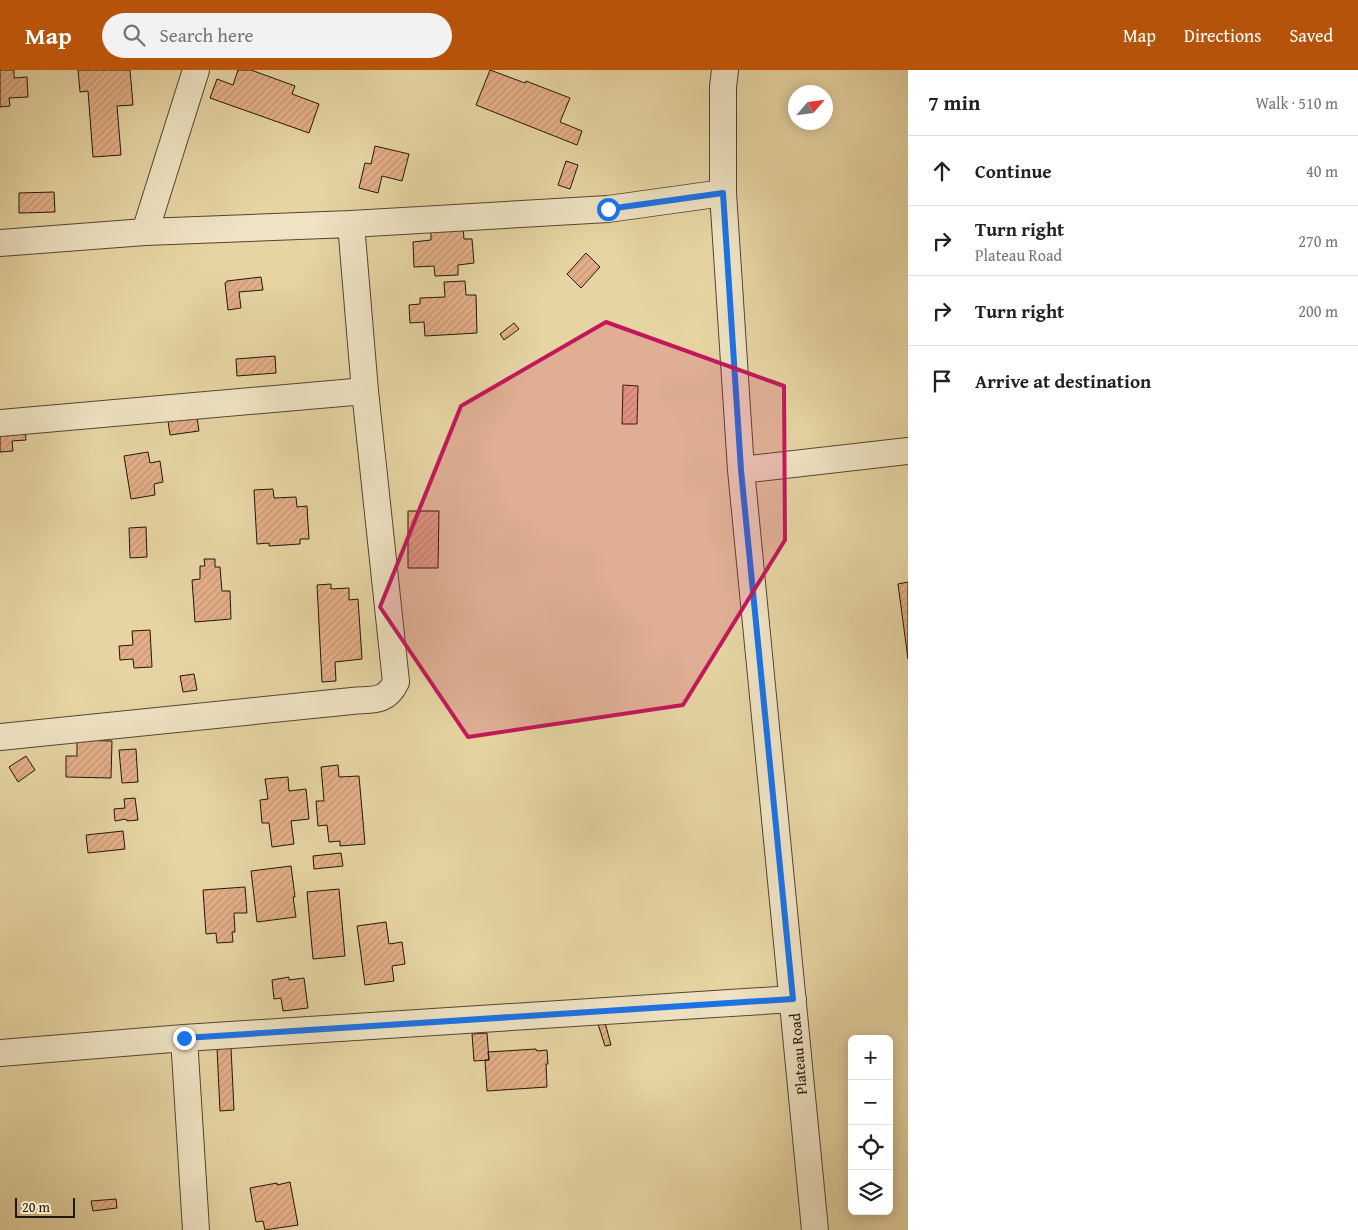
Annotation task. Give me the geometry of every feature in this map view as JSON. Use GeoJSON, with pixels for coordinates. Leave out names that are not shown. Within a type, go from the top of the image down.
{"type":"FeatureCollection","features":[{"type":"Feature","properties":{"kind":"street"},"geometry":{"type":"LineString","coordinates":[[145,232],[196,70]]}},
{"type":"Feature","properties":{"kind":"street","name":"Plateau Road"},"geometry":{"type":"LineString","coordinates":[[725,70],[723,87],[723,193],[741,470],[815,1230]]}},
{"type":"Feature","properties":{"kind":"street"},"geometry":{"type":"LineString","coordinates":[[0,243],[145,232],[351,224],[608,209],[723,193]]}},
{"type":"Feature","properties":{"kind":"street"},"geometry":{"type":"LineString","coordinates":[[0,737],[378,699],[391,692],[396,682],[364,391],[351,224]]}},
{"type":"Feature","properties":{"kind":"street"},"geometry":{"type":"LineString","coordinates":[[0,423],[364,391]]}},
{"type":"Feature","properties":{"kind":"street"},"geometry":{"type":"LineString","coordinates":[[741,470],[908,450]]}},
{"type":"Feature","properties":{"kind":"street"},"geometry":{"type":"LineString","coordinates":[[0,1053],[184,1038],[793,999]]}},
{"type":"Feature","properties":{"kind":"street"},"geometry":{"type":"LineString","coordinates":[[184,1038],[196,1230]]}},
{"type":"Feature","properties":{"kind":"highlighted area"},"geometry":{"type":"Polygon","coordinates":[[[606,322],[784,386],[785,540],[683,705],[468,737],[380,607],[461,406],[606,322]]]}},
{"type":"Feature","properties":{"kind":"building"},"geometry":{"type":"Polygon","coordinates":[[[0,70],[14,70],[14,78],[27,77],[28,97],[9,98],[10,106],[0,107],[0,70]]]}},
{"type":"Feature","properties":{"kind":"building"},"geometry":{"type":"Polygon","coordinates":[[[78,70],[130,70],[133,105],[117,106],[121,155],[93,157],[88,91],[80,92],[78,70]]]}},
{"type":"Feature","properties":{"kind":"building"},"geometry":{"type":"Polygon","coordinates":[[[238,70],[251,70],[295,86],[292,94],[319,104],[309,133],[210,98],[217,79],[233,85],[238,70]]]}},
{"type":"Feature","properties":{"kind":"building"},"geometry":{"type":"Polygon","coordinates":[[[490,70],[525,83],[526,81],[570,98],[560,122],[582,131],[577,145],[476,105],[490,70]]]}},
{"type":"Feature","properties":{"kind":"building"},"geometry":{"type":"Polygon","coordinates":[[[375,146],[409,154],[402,181],[382,176],[378,193],[359,188],[365,163],[371,164],[375,146]]]}},
{"type":"Feature","properties":{"kind":"building"},"geometry":{"type":"Polygon","coordinates":[[[566,161],[578,165],[570,189],[558,185],[566,161]]]}},
{"type":"Feature","properties":{"kind":"building"},"geometry":{"type":"Polygon","coordinates":[[[54,192],[55,212],[19,213],[19,193],[54,192]]]}},
{"type":"Feature","properties":{"kind":"building"},"geometry":{"type":"Polygon","coordinates":[[[463,227],[464,239],[472,239],[474,263],[458,265],[458,275],[435,276],[434,266],[414,267],[413,242],[431,240],[431,229],[463,227]]]}},
{"type":"Feature","properties":{"kind":"building"},"geometry":{"type":"Polygon","coordinates":[[[586,253],[600,267],[581,288],[567,274],[586,253]]]}},
{"type":"Feature","properties":{"kind":"building"},"geometry":{"type":"Polygon","coordinates":[[[261,277],[263,290],[239,292],[241,308],[228,310],[225,283],[227,281],[261,277]]]}},
{"type":"Feature","properties":{"kind":"building"},"geometry":{"type":"Polygon","coordinates":[[[465,281],[466,295],[476,295],[477,333],[425,336],[424,322],[410,323],[409,305],[420,304],[420,298],[445,297],[444,282],[465,281]]]}},
{"type":"Feature","properties":{"kind":"building"},"geometry":{"type":"Polygon","coordinates":[[[514,323],[519,329],[504,340],[500,334],[514,323]]]}},
{"type":"Feature","properties":{"kind":"building"},"geometry":{"type":"Polygon","coordinates":[[[275,356],[276,373],[237,376],[236,359],[275,356]]]}},
{"type":"Feature","properties":{"kind":"building"},"geometry":{"type":"Polygon","coordinates":[[[623,385],[638,386],[637,424],[622,424],[623,385]]]}},
{"type":"Feature","properties":{"kind":"building"},"geometry":{"type":"Polygon","coordinates":[[[197,417],[199,431],[170,435],[168,421],[197,417]]]}},
{"type":"Feature","properties":{"kind":"building"},"geometry":{"type":"Polygon","coordinates":[[[25,429],[26,440],[12,441],[13,451],[0,452],[0,431],[25,429]]]}},
{"type":"Feature","properties":{"kind":"building"},"geometry":{"type":"Polygon","coordinates":[[[148,452],[150,463],[160,461],[163,482],[154,484],[155,495],[131,499],[124,456],[148,452]]]}},
{"type":"Feature","properties":{"kind":"building"},"geometry":{"type":"Polygon","coordinates":[[[273,489],[274,498],[296,497],[297,507],[307,506],[309,539],[300,539],[300,544],[269,546],[269,543],[257,544],[254,490],[273,489]]]}},
{"type":"Feature","properties":{"kind":"building"},"geometry":{"type":"Polygon","coordinates":[[[408,511],[439,511],[438,568],[408,568],[408,511]]]}},
{"type":"Feature","properties":{"kind":"building"},"geometry":{"type":"Polygon","coordinates":[[[146,527],[147,557],[130,558],[129,528],[146,527]]]}},
{"type":"Feature","properties":{"kind":"building"},"geometry":{"type":"Polygon","coordinates":[[[204,559],[215,559],[215,567],[220,567],[222,591],[230,591],[231,619],[195,622],[192,580],[200,579],[200,566],[205,566],[204,559]]]}},
{"type":"Feature","properties":{"kind":"building"},"geometry":{"type":"Polygon","coordinates":[[[908,582],[908,659],[898,584],[908,582]]]}},
{"type":"Feature","properties":{"kind":"building"},"geometry":{"type":"Polygon","coordinates":[[[331,584],[331,589],[349,588],[349,600],[358,599],[362,659],[335,662],[336,681],[322,682],[317,585],[331,584]]]}},
{"type":"Feature","properties":{"kind":"building"},"geometry":{"type":"Polygon","coordinates":[[[150,630],[152,667],[134,668],[133,659],[120,660],[119,646],[133,645],[132,631],[150,630]]]}},
{"type":"Feature","properties":{"kind":"building"},"geometry":{"type":"Polygon","coordinates":[[[194,674],[197,690],[183,692],[180,676],[194,674]]]}},
{"type":"Feature","properties":{"kind":"building"},"geometry":{"type":"Polygon","coordinates":[[[77,740],[112,741],[111,778],[66,777],[66,756],[77,756],[77,740]]]}},
{"type":"Feature","properties":{"kind":"building"},"geometry":{"type":"Polygon","coordinates":[[[136,749],[138,782],[122,783],[119,750],[136,749]]]}},
{"type":"Feature","properties":{"kind":"building"},"geometry":{"type":"Polygon","coordinates":[[[26,756],[35,770],[18,782],[9,767],[26,756]]]}},
{"type":"Feature","properties":{"kind":"building"},"geometry":{"type":"Polygon","coordinates":[[[338,765],[339,777],[359,776],[365,844],[340,846],[340,841],[329,842],[327,825],[318,826],[316,801],[324,801],[321,767],[338,765]]]}},
{"type":"Feature","properties":{"kind":"building"},"geometry":{"type":"Polygon","coordinates":[[[288,777],[289,791],[306,789],[309,819],[291,821],[294,844],[272,847],[269,823],[262,823],[260,800],[268,799],[265,779],[288,777]]]}},
{"type":"Feature","properties":{"kind":"building"},"geometry":{"type":"Polygon","coordinates":[[[135,798],[138,820],[127,821],[126,819],[115,821],[114,809],[125,808],[124,799],[135,798]]]}},
{"type":"Feature","properties":{"kind":"building"},"geometry":{"type":"Polygon","coordinates":[[[123,831],[125,849],[88,853],[86,835],[123,831]]]}},
{"type":"Feature","properties":{"kind":"building"},"geometry":{"type":"Polygon","coordinates":[[[341,853],[343,866],[314,869],[313,856],[341,853]]]}},
{"type":"Feature","properties":{"kind":"building"},"geometry":{"type":"Polygon","coordinates":[[[291,866],[296,917],[257,922],[251,871],[291,866]]]}},
{"type":"Feature","properties":{"kind":"building"},"geometry":{"type":"Polygon","coordinates":[[[245,887],[247,913],[234,913],[235,932],[232,932],[233,942],[217,943],[216,933],[206,934],[203,890],[245,887]]]}},
{"type":"Feature","properties":{"kind":"building"},"geometry":{"type":"Polygon","coordinates":[[[339,889],[345,956],[313,959],[307,892],[339,889]]]}},
{"type":"Feature","properties":{"kind":"building"},"geometry":{"type":"Polygon","coordinates":[[[386,922],[389,944],[402,942],[405,964],[392,966],[394,981],[365,985],[357,926],[386,922]]]}},
{"type":"Feature","properties":{"kind":"building"},"geometry":{"type":"Polygon","coordinates":[[[289,977],[289,980],[304,978],[308,1008],[283,1011],[281,998],[274,999],[272,980],[289,977]]]}},
{"type":"Feature","properties":{"kind":"building"},"geometry":{"type":"Polygon","coordinates":[[[604,1019],[611,1045],[605,1046],[597,1021],[604,1019]]]}},
{"type":"Feature","properties":{"kind":"building"},"geometry":{"type":"Polygon","coordinates":[[[487,1033],[489,1060],[474,1061],[472,1034],[487,1033]]]}},
{"type":"Feature","properties":{"kind":"building"},"geometry":{"type":"Polygon","coordinates":[[[217,1048],[231,1048],[234,1110],[220,1111],[217,1048]]]}},
{"type":"Feature","properties":{"kind":"building"},"geometry":{"type":"Polygon","coordinates":[[[536,1049],[537,1051],[547,1050],[547,1087],[487,1091],[485,1060],[489,1060],[488,1052],[536,1049]]]}},
{"type":"Feature","properties":{"kind":"building"},"geometry":{"type":"Polygon","coordinates":[[[290,1182],[298,1225],[265,1230],[263,1221],[256,1222],[250,1188],[290,1182]]]}},
{"type":"Feature","properties":{"kind":"building"},"geometry":{"type":"Polygon","coordinates":[[[116,1199],[117,1208],[93,1211],[91,1201],[116,1199]]]}},
{"type":"Feature","properties":{"kind":"route"},"geometry":{"type":"LineString","coordinates":[[184,1038],[793,999],[741,470],[723,193],[608,209]]}}]}
